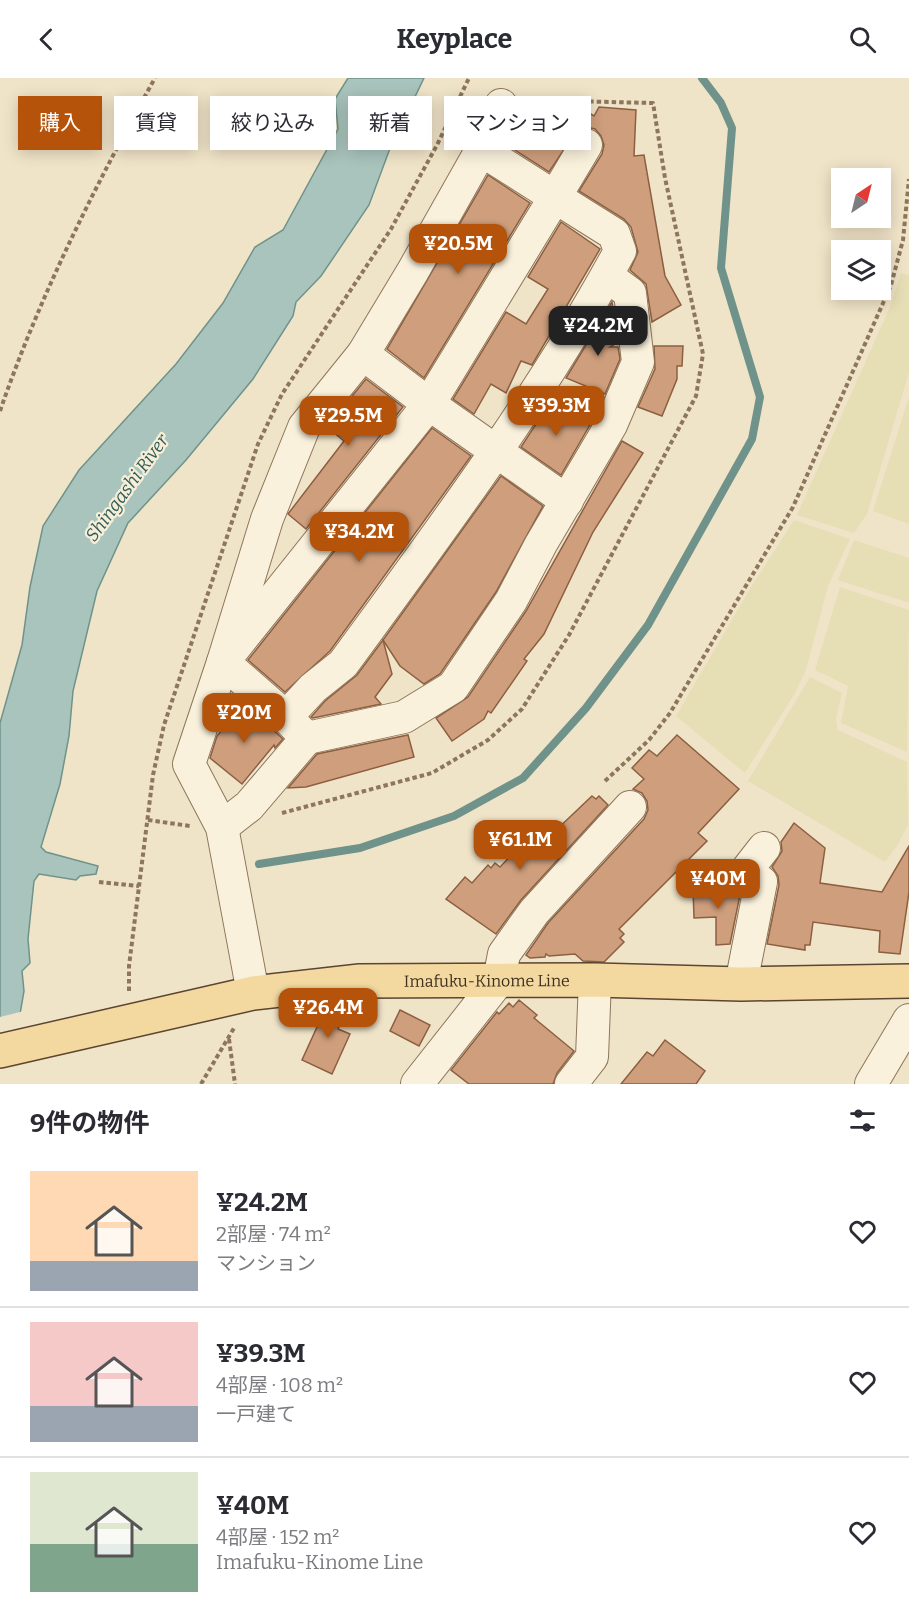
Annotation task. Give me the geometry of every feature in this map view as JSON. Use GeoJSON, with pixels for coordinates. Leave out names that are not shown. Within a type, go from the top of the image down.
{"type":"FeatureCollection","features":[{"type":"Feature","properties":{"kind":"main road","name":"Imafuku-Kinome Line"},"geometry":{"type":"LineString","coordinates":[[0,1051],[253,993],[360,981],[595,980],[741,984],[909,981]]}},
{"type":"Feature","properties":{"kind":"street"},"geometry":{"type":"LineString","coordinates":[[222,827],[249,806],[297,728],[313,688],[343,664],[497,453],[607,276],[620,251],[614,234],[481,150],[363,354],[304,427],[267,519],[189,764],[222,827],[253,993]]}},
{"type":"Feature","properties":{"kind":"street"},"geometry":{"type":"LineString","coordinates":[[223,662],[429,404],[583,150]]}},
{"type":"Feature","properties":{"kind":"street"},"geometry":{"type":"LineString","coordinates":[[223,662],[297,728],[404,717],[453,687],[511,601],[611,425],[638,362],[630,293],[607,276]]}},
{"type":"Feature","properties":{"kind":"street"},"geometry":{"type":"LineString","coordinates":[[363,354],[429,404],[567,501]]}},
{"type":"Feature","properties":{"kind":"street"},"geometry":{"type":"LineString","coordinates":[[417,1084],[499,980],[504,954],[534,912],[630,807]]}},
{"type":"Feature","properties":{"kind":"street"},"geometry":{"type":"LineString","coordinates":[[741,984],[761,882],[746,871],[764,848]]}},
{"type":"Feature","properties":{"kind":"street"},"geometry":{"type":"LineString","coordinates":[[572,1084],[592,1057],[595,980]]}},
{"type":"Feature","properties":{"kind":"street"},"geometry":{"type":"LineString","coordinates":[[872,1084],[909,1020]]}},
{"type":"Feature","properties":{"kind":"path"},"geometry":{"type":"LineString","coordinates":[[0,411],[46,294],[93,193],[155,78]]}},
{"type":"Feature","properties":{"kind":"path"},"geometry":{"type":"LineString","coordinates":[[605,781],[649,740],[670,713],[793,507],[891,285],[903,240],[909,179]]}},
{"type":"Feature","properties":{"kind":"path"},"geometry":{"type":"LineString","coordinates":[[148,820],[170,825]]}},
{"type":"Feature","properties":{"kind":"path"},"geometry":{"type":"LineString","coordinates":[[99,882],[139,886]]}},
{"type":"Feature","properties":{"kind":"path"},"geometry":{"type":"LineString","coordinates":[[201,1084],[229,1038],[235,1084]]}},
{"type":"Feature","properties":{"kind":"shaded area"},"geometry":{"type":"Polygon","coordinates":[[[901,273],[909,275],[909,372],[867,514],[854,533],[797,515],[890,307],[901,273]]]}},
{"type":"Feature","properties":{"kind":"shaded area"},"geometry":{"type":"Polygon","coordinates":[[[909,397],[909,524],[873,511],[909,397]]]}},
{"type":"Feature","properties":{"kind":"shaded area"},"geometry":{"type":"Polygon","coordinates":[[[794,520],[850,539],[828,586],[806,670],[795,693],[745,773],[676,716],[748,592],[794,520]]]}},
{"type":"Feature","properties":{"kind":"shaded area"},"geometry":{"type":"Polygon","coordinates":[[[854,540],[909,558],[909,603],[838,580],[854,540]]]}},
{"type":"Feature","properties":{"kind":"shaded area"},"geometry":{"type":"Polygon","coordinates":[[[840,587],[909,610],[907,752],[841,723],[848,686],[815,670],[840,587]]]}},
{"type":"Feature","properties":{"kind":"shaded area"},"geometry":{"type":"Polygon","coordinates":[[[810,677],[842,693],[836,719],[838,730],[907,762],[908,825],[885,862],[748,781],[810,677]]]}},
{"type":"Feature","properties":{"kind":"water","name":"Shingashi River"},"geometry":{"type":"Polygon","coordinates":[[[348,78],[424,78],[415,96],[348,96],[348,150],[389,150],[369,205],[321,276],[296,302],[293,316],[253,379],[186,460],[128,523],[97,591],[73,691],[69,736],[60,784],[41,847],[46,852],[98,866],[96,874],[80,876],[76,880],[39,874],[34,881],[28,939],[30,963],[22,971],[24,991],[8,1084],[0,1084],[0,723],[22,645],[30,587],[43,526],[79,470],[176,364],[223,303],[255,247],[283,230],[327,150],[336,150],[338,129],[336,97],[348,78]]]}},
{"type":"Feature","properties":{"kind":"pier"},"geometry":{"type":"Polygon","coordinates":[[[24,1011],[11,1084],[0,1084],[0,1017],[24,1011]]]}},
{"type":"Feature","properties":{"kind":"building"},"geometry":{"type":"Polygon","coordinates":[[[599,107],[636,110],[634,156],[644,155],[665,276],[681,305],[652,322],[646,284],[630,270],[638,252],[631,227],[624,219],[579,191],[602,154],[604,145],[595,129],[591,128],[591,114],[594,116],[599,107]]]}},
{"type":"Feature","properties":{"kind":"building"},"geometry":{"type":"Polygon","coordinates":[[[515,150],[564,150],[549,172],[515,150]]]}},
{"type":"Feature","properties":{"kind":"building"},"geometry":{"type":"Polygon","coordinates":[[[488,175],[530,203],[424,378],[387,349],[488,175]]]}},
{"type":"Feature","properties":{"kind":"building"},"geometry":{"type":"Polygon","coordinates":[[[561,222],[600,249],[532,365],[521,361],[506,393],[491,384],[474,414],[453,399],[506,312],[526,324],[548,289],[528,277],[561,222]]]}},
{"type":"Feature","properties":{"kind":"building"},"geometry":{"type":"Polygon","coordinates":[[[612,302],[618,342],[610,347],[618,347],[620,359],[605,394],[566,378],[612,302]]]}},
{"type":"Feature","properties":{"kind":"building"},"geometry":{"type":"Polygon","coordinates":[[[654,346],[683,346],[682,366],[677,366],[677,379],[662,416],[638,407],[655,369],[654,346]]]}},
{"type":"Feature","properties":{"kind":"building"},"geometry":{"type":"Polygon","coordinates":[[[366,379],[403,407],[306,529],[288,514],[344,441],[327,427],[366,379]]]}},
{"type":"Feature","properties":{"kind":"building"},"geometry":{"type":"Polygon","coordinates":[[[551,401],[591,423],[561,475],[521,447],[551,401]]]}},
{"type":"Feature","properties":{"kind":"building"},"geometry":{"type":"Polygon","coordinates":[[[432,428],[471,456],[330,651],[285,692],[248,660],[432,428]]]}},
{"type":"Feature","properties":{"kind":"building"},"geometry":{"type":"Polygon","coordinates":[[[622,441],[643,453],[593,532],[544,634],[524,659],[527,661],[491,713],[488,711],[484,719],[452,741],[436,718],[468,697],[526,611],[622,441]]]}},
{"type":"Feature","properties":{"kind":"building"},"geometry":{"type":"Polygon","coordinates":[[[501,476],[543,506],[496,592],[440,674],[424,684],[400,666],[383,640],[501,476]]]}},
{"type":"Feature","properties":{"kind":"building"},"geometry":{"type":"Polygon","coordinates":[[[383,640],[392,674],[375,697],[381,704],[311,717],[325,701],[357,675],[383,640]]]}},
{"type":"Feature","properties":{"kind":"building"},"geometry":{"type":"Polygon","coordinates":[[[244,704],[283,739],[275,748],[274,745],[242,784],[210,758],[217,736],[244,704]]]}},
{"type":"Feature","properties":{"kind":"building"},"geometry":{"type":"Polygon","coordinates":[[[408,735],[414,757],[306,787],[288,788],[317,754],[408,735]]]}},
{"type":"Feature","properties":{"kind":"building"},"geometry":{"type":"Polygon","coordinates":[[[677,735],[739,789],[698,833],[707,841],[619,929],[624,934],[620,938],[624,942],[604,962],[583,961],[575,954],[549,956],[546,954],[545,957],[530,958],[526,955],[548,923],[644,819],[648,810],[647,801],[642,793],[633,789],[644,779],[632,768],[649,750],[657,756],[677,735]]]}},
{"type":"Feature","properties":{"kind":"building"},"geometry":{"type":"Polygon","coordinates":[[[592,796],[596,799],[599,796],[608,805],[521,900],[496,934],[446,899],[465,877],[472,883],[488,865],[491,868],[495,863],[500,867],[519,847],[526,853],[548,830],[552,834],[592,796]]]}},
{"type":"Feature","properties":{"kind":"building"},"geometry":{"type":"Polygon","coordinates":[[[794,823],[825,848],[820,883],[882,892],[909,846],[909,892],[900,954],[879,952],[880,931],[813,922],[810,945],[805,945],[805,950],[767,944],[779,885],[778,876],[772,867],[782,851],[781,842],[794,823]]]}},
{"type":"Feature","properties":{"kind":"building"},"geometry":{"type":"Polygon","coordinates":[[[739,888],[741,890],[730,944],[716,945],[716,917],[694,918],[693,889],[739,888]]]}},
{"type":"Feature","properties":{"kind":"building"},"geometry":{"type":"Polygon","coordinates":[[[519,1000],[537,1015],[534,1018],[574,1051],[557,1073],[553,1084],[469,1084],[451,1070],[497,1012],[499,1014],[509,1003],[513,1007],[519,1000]]]}},
{"type":"Feature","properties":{"kind":"building"},"geometry":{"type":"Polygon","coordinates":[[[350,1001],[338,1029],[350,1034],[332,1074],[302,1060],[328,1003],[350,1001]]]}},
{"type":"Feature","properties":{"kind":"building"},"geometry":{"type":"Polygon","coordinates":[[[400,1010],[430,1025],[419,1046],[390,1031],[400,1010]]]}},
{"type":"Feature","properties":{"kind":"building"},"geometry":{"type":"Polygon","coordinates":[[[665,1040],[705,1071],[696,1084],[621,1084],[647,1052],[653,1056],[665,1040]]]}},
{"type":"Feature","properties":{"kind":"waterway"},"geometry":{"type":"LineString","coordinates":[[259,864],[360,848],[454,816],[523,778],[586,708],[648,625],[752,439],[760,397],[721,268],[732,128],[721,103],[702,78]]}}]}
